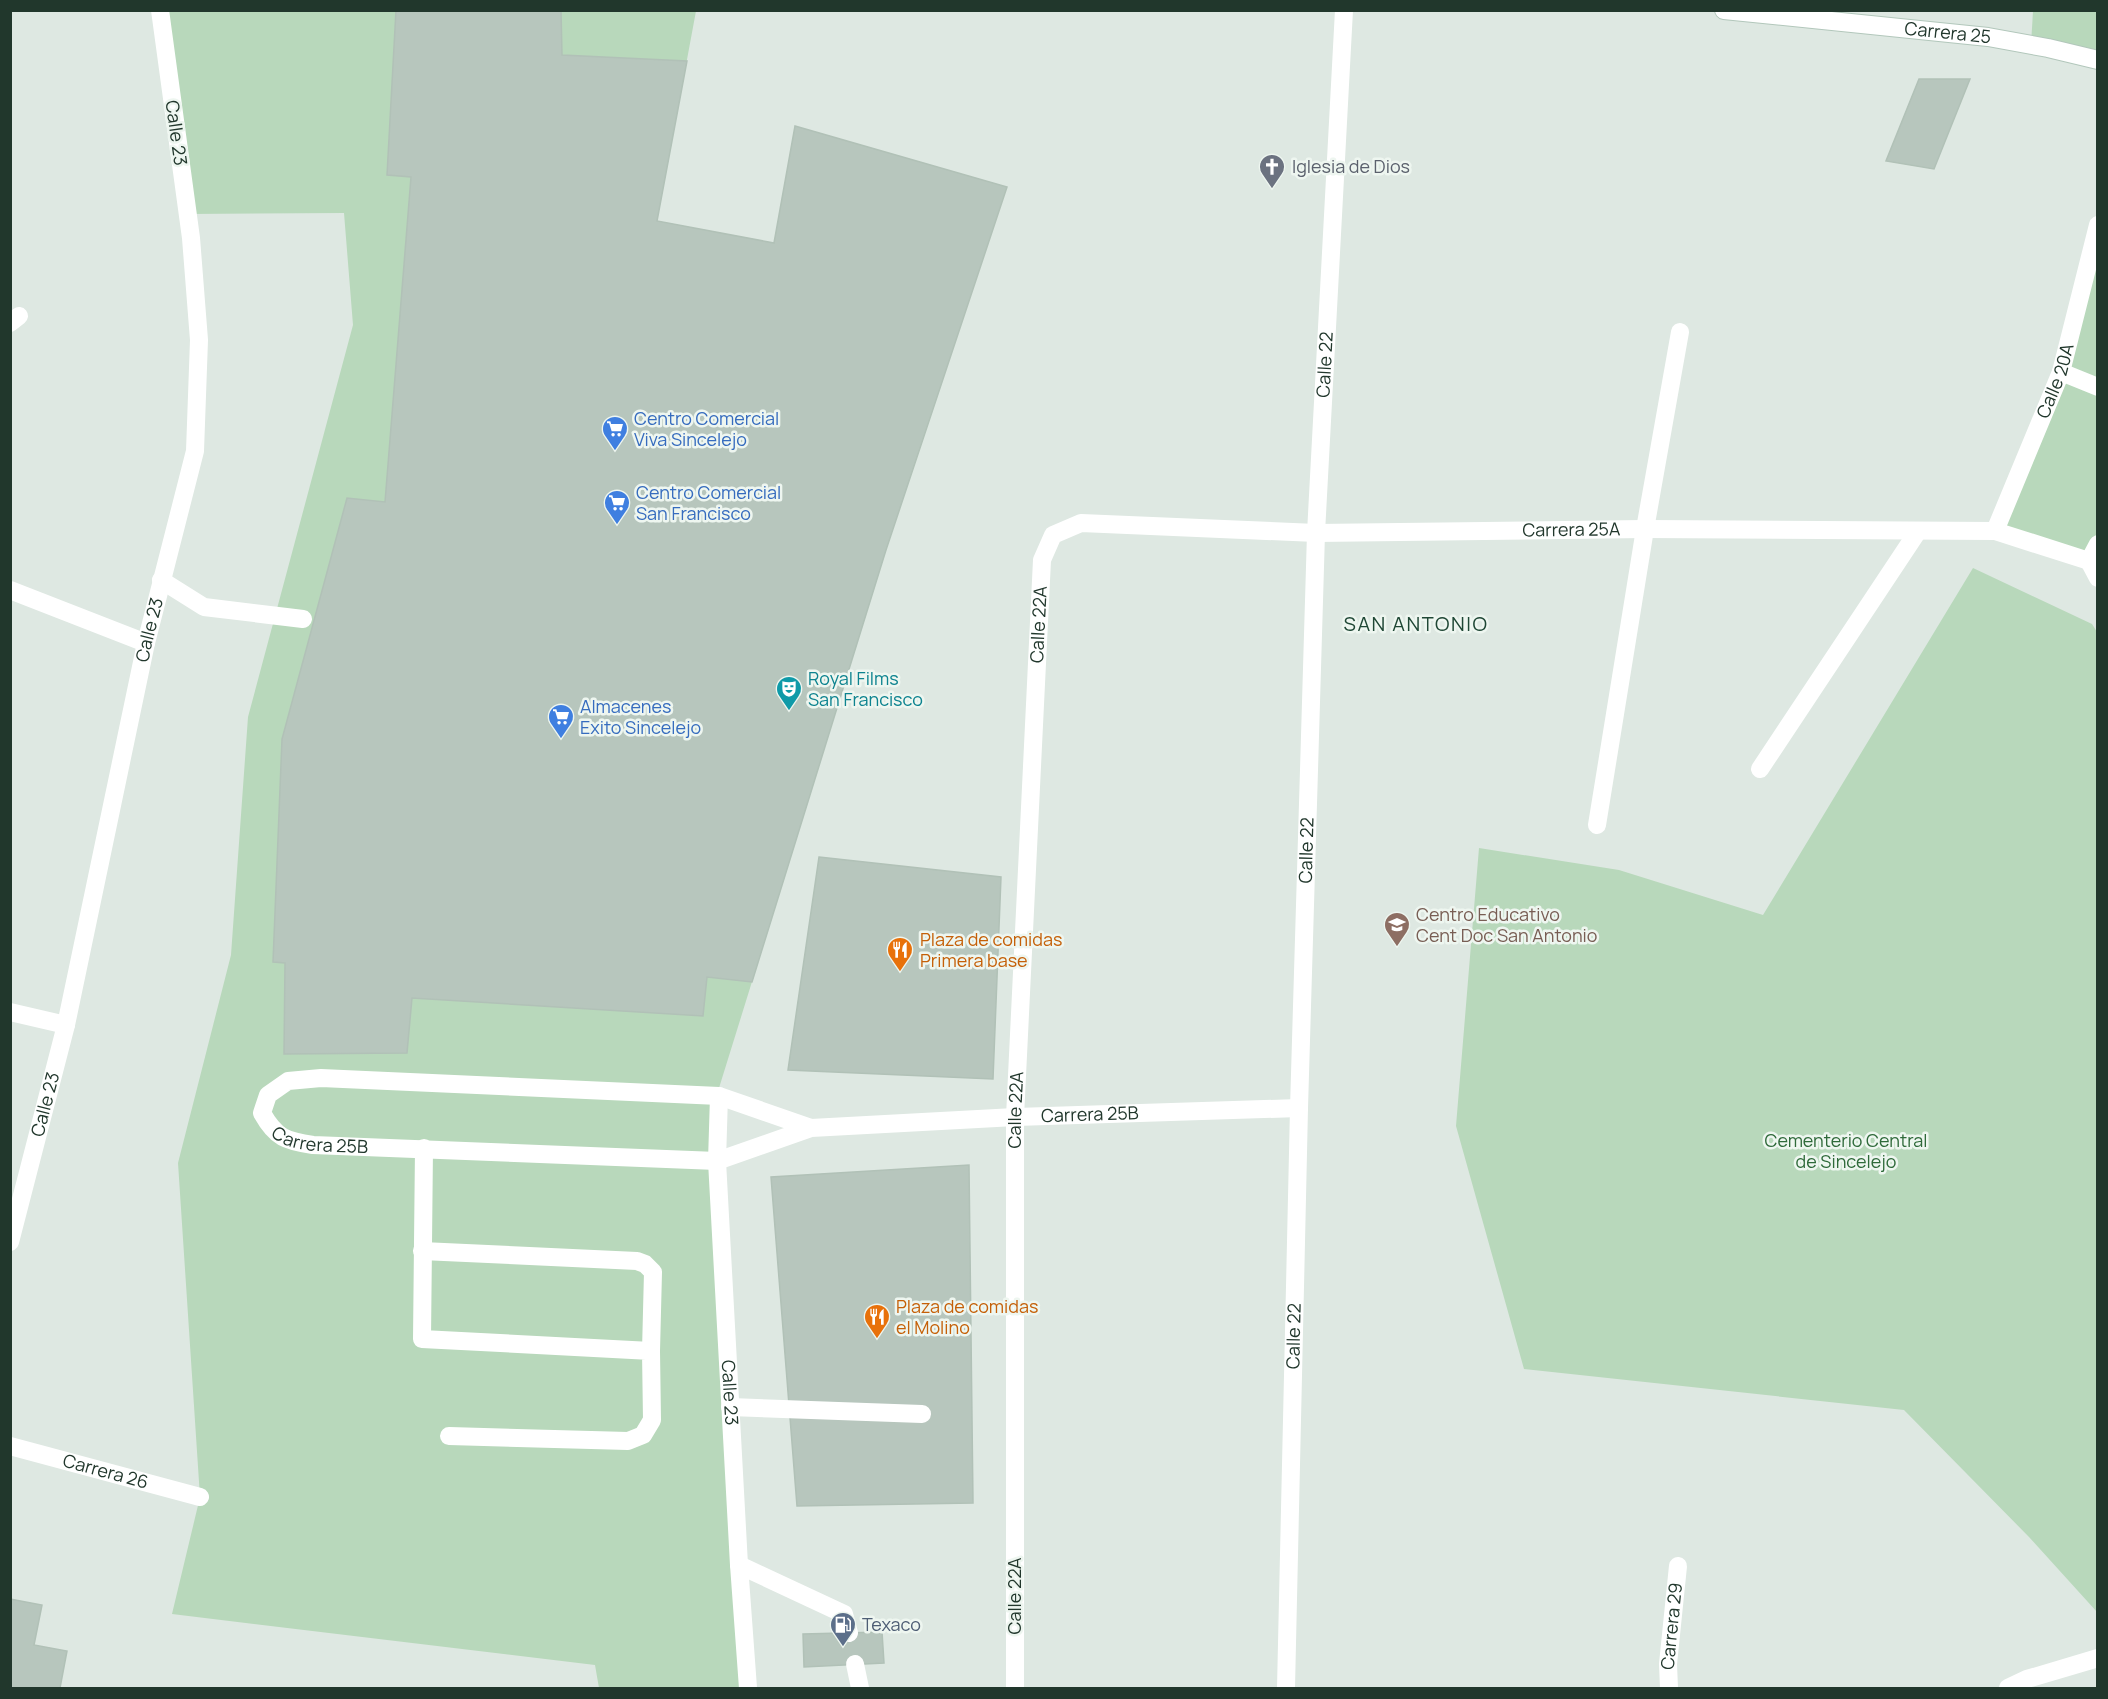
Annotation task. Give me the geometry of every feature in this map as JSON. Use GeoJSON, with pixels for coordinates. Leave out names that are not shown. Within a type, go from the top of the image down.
{"type":"FeatureCollection","features":[{"type":"Feature","properties":{"kind":"street","name":"Calle 23"},"geometry":{"type":"LineString","coordinates":[[10,1242],[66,1025],[146,643],[195,451],[198,340],[191,238],[160,10]]}},
{"type":"Feature","properties":{"kind":"street","name":"Calle 22"},"geometry":{"type":"LineString","coordinates":[[1286,1689],[1299,1108],[1316,533],[1344,10]]}},
{"type":"Feature","properties":{"kind":"street","name":"Carrera 25"},"geometry":{"type":"LineString","coordinates":[[1724,10],[1988,37],[2097,60]]}},
{"type":"Feature","properties":{"kind":"street","name":"Calle 20A"},"geometry":{"type":"LineString","coordinates":[[1995,531],[2061,372],[2097,225]]}},
{"type":"Feature","properties":{"kind":"street"},"geometry":{"type":"LineString","coordinates":[[1597,825],[1645,529],[1680,332]]}},
{"type":"Feature","properties":{"kind":"street"},"geometry":{"type":"LineString","coordinates":[[2061,372],[2097,387]]}},
{"type":"Feature","properties":{"kind":"street","name":"Carrera 25A"},"geometry":{"type":"LineString","coordinates":[[1053,535],[1081,523],[1316,533],[1645,529],[1995,531],[2089,561]]}},
{"type":"Feature","properties":{"kind":"street"},"geometry":{"type":"LineString","coordinates":[[1760,769],[1918,531]]}},
{"type":"Feature","properties":{"kind":"street","name":"Calle 22A"},"geometry":{"type":"LineString","coordinates":[[1015,1689],[1016,1117],[1041,560],[1053,535]]}},
{"type":"Feature","properties":{"kind":"street"},"geometry":{"type":"LineString","coordinates":[[2097,543],[2089,561],[2097,578]]}},
{"type":"Feature","properties":{"kind":"street"},"geometry":{"type":"LineString","coordinates":[[161,580],[204,607],[303,619]]}},
{"type":"Feature","properties":{"kind":"street"},"geometry":{"type":"LineString","coordinates":[[10,590],[146,643]]}},
{"type":"Feature","properties":{"kind":"street"},"geometry":{"type":"LineString","coordinates":[[10,1012],[66,1025]]}},
{"type":"Feature","properties":{"kind":"street","name":"Carrera 25B"},"geometry":{"type":"LineString","coordinates":[[811,1128],[718,1096],[321,1078],[288,1081],[268,1095],[262,1113],[270,1127],[283,1139],[313,1145],[717,1161],[811,1128],[1016,1117],[1299,1108]]}},
{"type":"Feature","properties":{"kind":"street","name":"Calle 23"},"geometry":{"type":"LineString","coordinates":[[718,1096],[717,1161],[748,1689]]}},
{"type":"Feature","properties":{"kind":"street"},"geometry":{"type":"LineString","coordinates":[[424,1148],[422,1339],[651,1351]]}},
{"type":"Feature","properties":{"kind":"street"},"geometry":{"type":"LineString","coordinates":[[422,1251],[637,1261],[645,1264],[652,1272],[652,1420],[643,1435],[628,1441],[449,1436]]}},
{"type":"Feature","properties":{"kind":"street"},"geometry":{"type":"LineString","coordinates":[[730,1407],[922,1414]]}},
{"type":"Feature","properties":{"kind":"street","name":"Carrera 26"},"geometry":{"type":"LineString","coordinates":[[10,1446],[200,1497]]}},
{"type":"Feature","properties":{"kind":"street"},"geometry":{"type":"LineString","coordinates":[[739,1565],[844,1614],[849,1634]]}},
{"type":"Feature","properties":{"kind":"street","name":"Carrera 29"},"geometry":{"type":"LineString","coordinates":[[1669,1689],[1668,1664],[1678,1566]]}},
{"type":"Feature","properties":{"kind":"street"},"geometry":{"type":"LineString","coordinates":[[2008,1689],[2027,1679],[2097,1658]]}},
{"type":"Feature","properties":{"kind":"street"},"geometry":{"type":"LineString","coordinates":[[855,1664],[860,1689]]}},
{"type":"Feature","properties":{"kind":"green space"},"geometry":{"type":"Polygon","coordinates":[[[160,11],[696,11],[657,221],[774,243],[795,126],[1007,187],[886,550],[719,1088],[748,1688],[599,1688],[595,1665],[172,1614],[200,1497],[178,1163],[231,955],[248,717],[353,325],[344,213],[187,214],[160,11]]]}},
{"type":"Feature","properties":{"kind":"green space"},"geometry":{"type":"Polygon","coordinates":[[[2033,11],[2097,11],[2097,60],[2031,45],[2033,11]]]}},
{"type":"Feature","properties":{"kind":"green space"},"geometry":{"type":"Polygon","coordinates":[[[2097,225],[2097,544],[2089,561],[1995,531],[2061,372],[2097,225]]]}},
{"type":"Feature","properties":{"kind":"green space","name":"Cementerio Central de Sincelejo"},"geometry":{"type":"Polygon","coordinates":[[[1973,568],[2092,624],[2097,632],[2097,1612],[2029,1537],[1904,1410],[1524,1369],[1456,1126],[1479,848],[1619,870],[1763,915],[1973,568]]]}},
{"type":"Feature","properties":{"kind":"building","name":"Centro Comercial San Francisco"},"geometry":{"type":"Polygon","coordinates":[[[396,10],[561,10],[562,55],[687,61],[657,221],[774,243],[795,126],[1007,187],[886,550],[752,982],[707,977],[703,1016],[412,998],[407,1053],[284,1054],[285,963],[273,962],[282,739],[347,498],[385,502],[411,177],[387,175],[396,10]]]}},
{"type":"Feature","properties":{"kind":"building"},"geometry":{"type":"Polygon","coordinates":[[[1919,79],[1970,79],[1934,169],[1886,161],[1919,79]]]}},
{"type":"Feature","properties":{"kind":"building","name":"Plaza de comidas Primera base"},"geometry":{"type":"Polygon","coordinates":[[[819,857],[1001,877],[993,1079],[788,1070],[819,857]]]}},
{"type":"Feature","properties":{"kind":"building","name":"Plaza de comidas el Molino"},"geometry":{"type":"Polygon","coordinates":[[[969,1165],[973,1503],[797,1506],[771,1177],[969,1165]]]}},
{"type":"Feature","properties":{"kind":"building"},"geometry":{"type":"Polygon","coordinates":[[[10,1599],[42,1605],[34,1645],[67,1651],[60,1688],[10,1688],[10,1599]]]}},
{"type":"Feature","properties":{"kind":"building","name":"Texaco"},"geometry":{"type":"Polygon","coordinates":[[[882,1632],[884,1663],[804,1667],[803,1634],[882,1632]]]}},
{"type":"Feature","properties":{"kind":"place","name":"Iglesia de Dios"},"geometry":{"type":"Point","coordinates":[1272,190]}},
{"type":"Feature","properties":{"kind":"place","name":"Centro Comercial Viva Sincelejo"},"geometry":{"type":"Point","coordinates":[615,452]}},
{"type":"Feature","properties":{"kind":"place","name":"Centro Comercial San Francisco"},"geometry":{"type":"Point","coordinates":[617,526]}},
{"type":"Feature","properties":{"kind":"place","name":"Royal Films San Francisco"},"geometry":{"type":"Point","coordinates":[789,712]}},
{"type":"Feature","properties":{"kind":"place","name":"Almacenes Exito Sincelejo"},"geometry":{"type":"Point","coordinates":[561,740]}},
{"type":"Feature","properties":{"kind":"place","name":"Centro Educativo Cent Doc San Antonio"},"geometry":{"type":"Point","coordinates":[1397,948]}},
{"type":"Feature","properties":{"kind":"place","name":"Plaza de comidas Primera base"},"geometry":{"type":"Point","coordinates":[900,973]}},
{"type":"Feature","properties":{"kind":"place","name":"Plaza de comidas el Molino"},"geometry":{"type":"Point","coordinates":[877,1340]}},
{"type":"Feature","properties":{"kind":"place","name":"Texaco"},"geometry":{"type":"Point","coordinates":[843,1648]}},
{"type":"Feature","properties":{"kind":"district","name":"SAN ANTONIO"},"geometry":{"type":"Point","coordinates":[1416,624]}}]}
